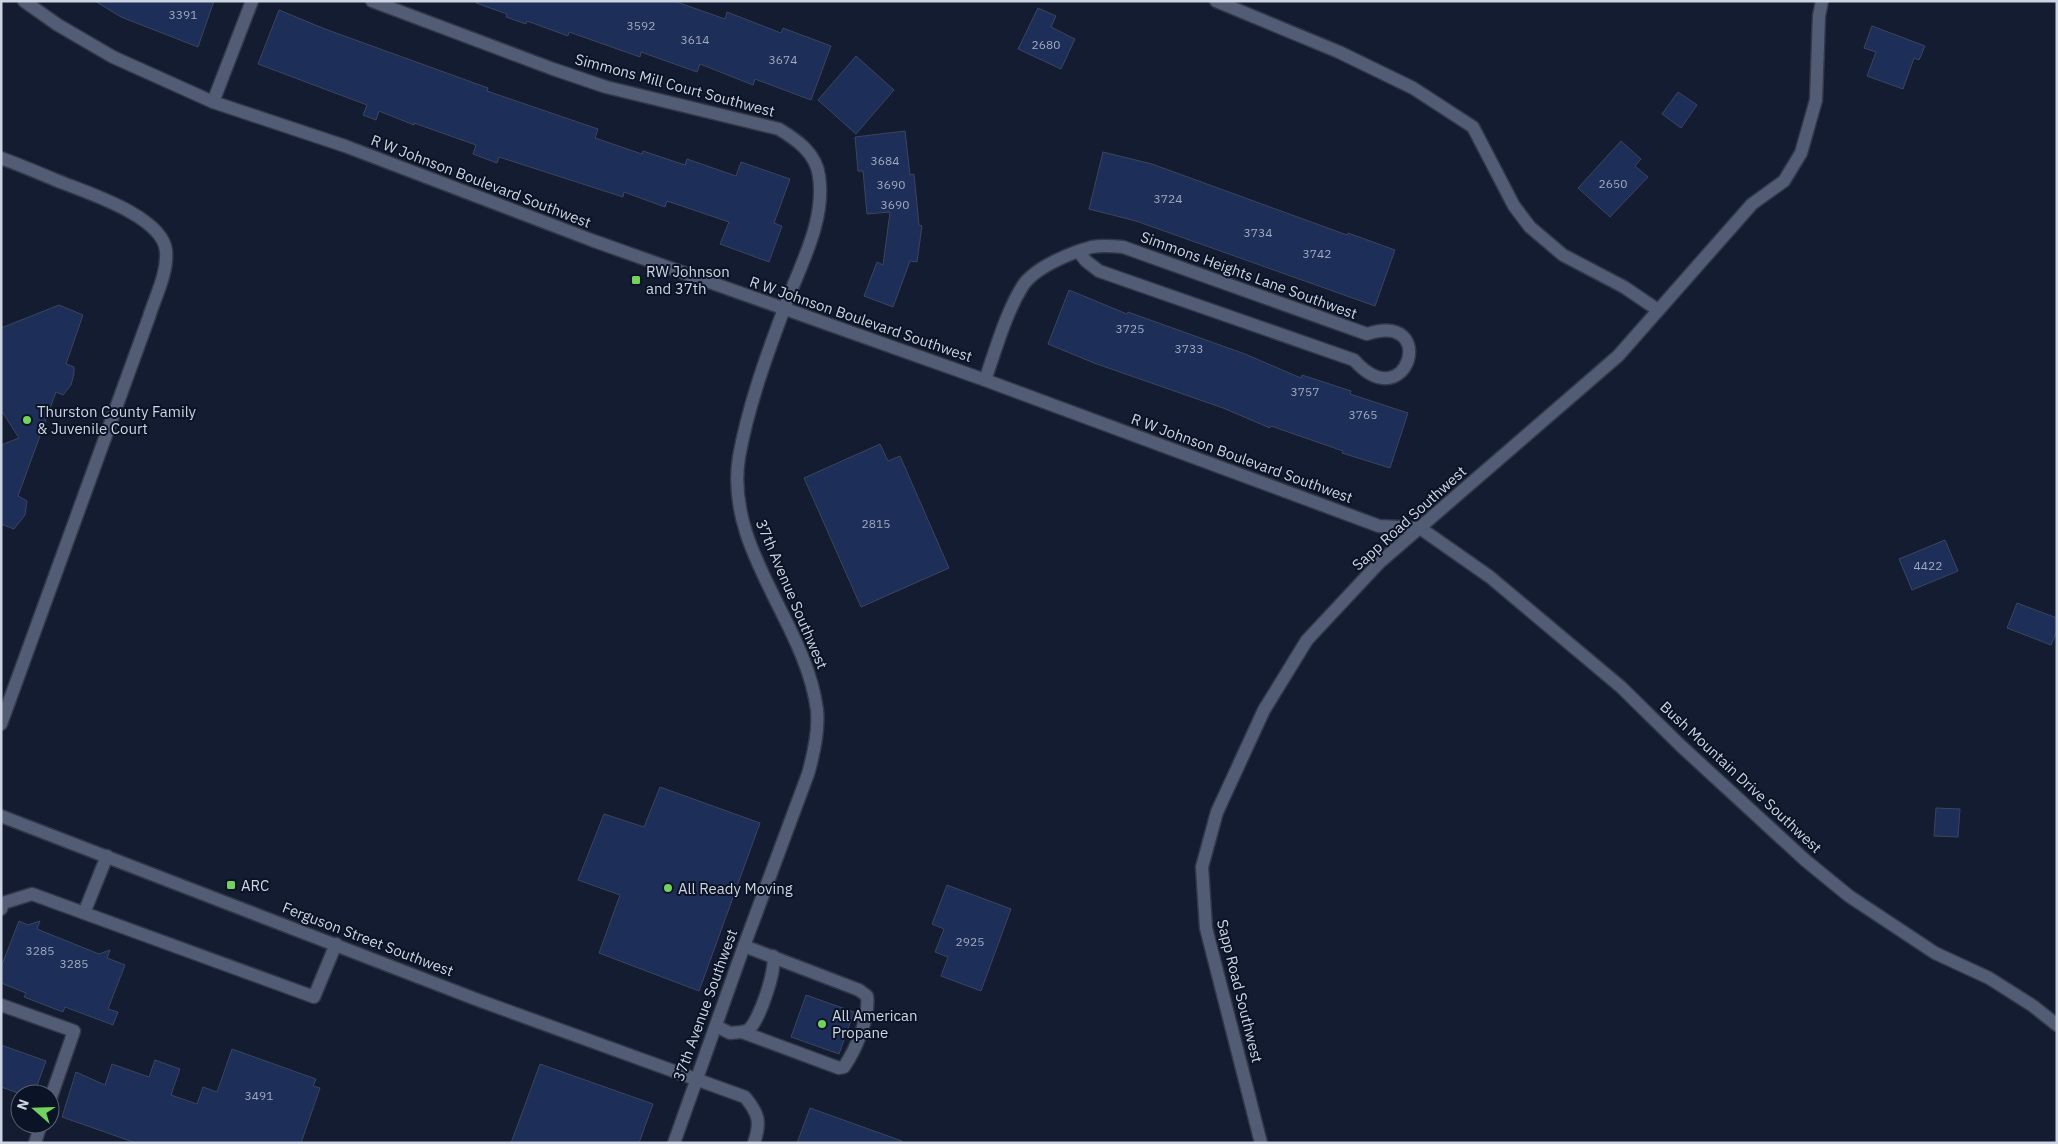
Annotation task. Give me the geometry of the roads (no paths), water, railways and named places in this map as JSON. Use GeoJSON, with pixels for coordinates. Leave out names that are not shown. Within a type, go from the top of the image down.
{"type":"FeatureCollection","features":[{"type":"Feature","properties":{"kind":"street","name":"R W Johnson Boulevard Southwest"},"geometry":{"type":"LineString","coordinates":[[24,1],[58,25],[113,56],[213,102],[345,146],[603,244],[985,380],[1379,526],[1420,528]]}},
{"type":"Feature","properties":{"kind":"street"},"geometry":{"type":"LineString","coordinates":[[213,102],[252,1]]}},
{"type":"Feature","properties":{"kind":"street","name":"Simmons Mill Court Southwest"},"geometry":{"type":"LineString","coordinates":[[372,1],[588,81],[670,104],[756,122],[779,129],[800,141],[810,155],[819,174],[820,205],[812,235],[784,310]]}},
{"type":"Feature","properties":{"kind":"street"},"geometry":{"type":"LineString","coordinates":[[1216,1],[1339,52],[1413,88],[1473,127],[1514,206],[1530,227],[1563,255],[1624,286],[1658,310]]}},
{"type":"Feature","properties":{"kind":"street","name":"Sapp Road Southwest"},"geometry":{"type":"LineString","coordinates":[[1261,1143],[1206,928],[1202,867],[1217,812],[1264,710],[1307,640],[1380,562],[1618,356],[1752,204],[1784,182],[1801,153],[1816,100],[1819,16],[1822,1]]}},
{"type":"Feature","properties":{"kind":"street"},"geometry":{"type":"LineString","coordinates":[[1,158],[124,207],[142,219],[160,236],[166,250],[165,270],[149,317],[1,724]]}},
{"type":"Feature","properties":{"kind":"street","name":"Simmons Heights Lane Southwest"},"geometry":{"type":"LineString","coordinates":[[985,380],[1012,308],[1023,285],[1048,266],[1079,252],[1105,246],[1123,247],[1366,334],[1380,330],[1404,336],[1408,343],[1410,357],[1407,367],[1392,377],[1380,379],[1368,374],[1354,360],[1099,271],[1086,261],[1079,252]]}},
{"type":"Feature","properties":{"kind":"street","name":"37th Avenue Southwest"},"geometry":{"type":"LineString","coordinates":[[674,1143],[696,1078],[808,774],[817,730],[817,711],[810,678],[753,551],[740,509],[736,486],[742,442],[784,310]]}},
{"type":"Feature","properties":{"kind":"street","name":"Bush Mountain Drive Southwest"},"geometry":{"type":"LineString","coordinates":[[1420,528],[1490,577],[1621,688],[1805,860],[1849,896],[1936,953],[1996,983],[2033,1006],[2057,1025]]}},
{"type":"Feature","properties":{"kind":"street","name":"Ferguson Street Southwest"},"geometry":{"type":"LineString","coordinates":[[1,816],[478,1000],[745,1097],[758,1112],[758,1132],[754,1143]]}},
{"type":"Feature","properties":{"kind":"street"},"geometry":{"type":"LineString","coordinates":[[84,913],[107,856]]}},
{"type":"Feature","properties":{"kind":"street"},"geometry":{"type":"LineString","coordinates":[[1,909],[3,903],[32,894],[314,997],[336,944]]}},
{"type":"Feature","properties":{"kind":"street"},"geometry":{"type":"LineString","coordinates":[[742,1032],[839,1068],[844,1067],[855,1050],[869,1005],[867,996],[859,990],[744,946]]}},
{"type":"Feature","properties":{"kind":"street"},"geometry":{"type":"LineString","coordinates":[[716,1026],[730,1033],[749,1029],[757,1018],[774,970],[773,956]]}},
{"type":"Feature","properties":{"kind":"street"},"geometry":{"type":"LineString","coordinates":[[1,1005],[74,1031],[56,1084]]}},
{"type":"Feature","properties":{"kind":"place","name":"RW Johnson and 37th"},"geometry":{"type":"Point","coordinates":[636,280]}},
{"type":"Feature","properties":{"kind":"place","name":"Thurston County Family & Juvenile Court"},"geometry":{"type":"Point","coordinates":[27,420]}},
{"type":"Feature","properties":{"kind":"place","name":"ARC"},"geometry":{"type":"Point","coordinates":[231,885]}},
{"type":"Feature","properties":{"kind":"place","name":"All Ready Moving"},"geometry":{"type":"Point","coordinates":[668,888]}},
{"type":"Feature","properties":{"kind":"place","name":"All American Propane"},"geometry":{"type":"Point","coordinates":[822,1024]}}]}
